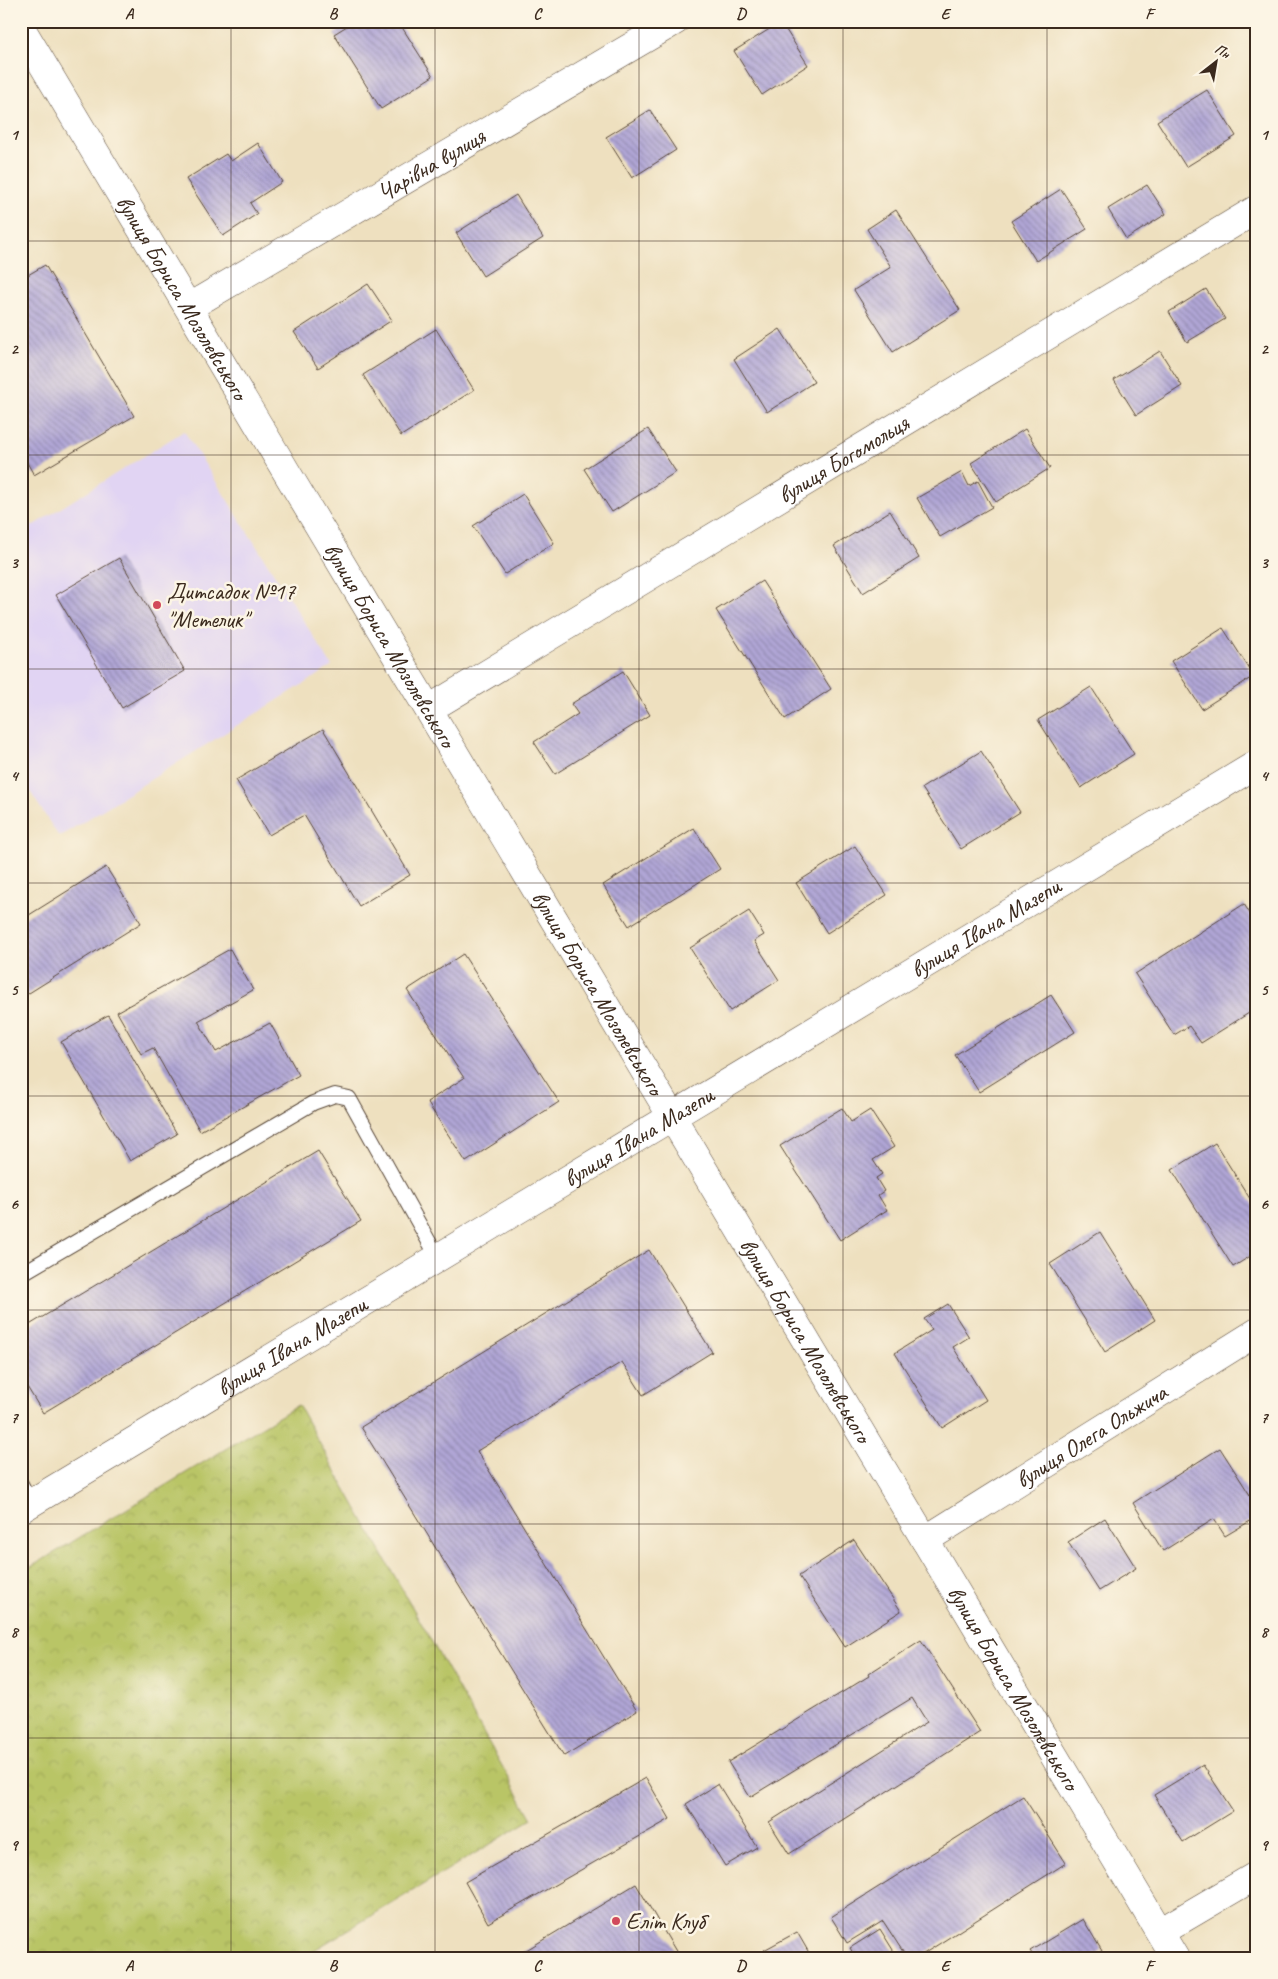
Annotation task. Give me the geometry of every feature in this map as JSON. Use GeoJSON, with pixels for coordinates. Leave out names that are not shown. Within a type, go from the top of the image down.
{"type":"FeatureCollection","features":[{"type":"Feature","properties":{"kind":"street","name":"Чарівна вулиця"},"geometry":{"type":"LineString","coordinates":[[189,308],[675,21]]}},
{"type":"Feature","properties":{"kind":"street","name":"вулиця Бориса Мозолевського"},"geometry":{"type":"LineString","coordinates":[[21,28],[1175,1958]]}},
{"type":"Feature","properties":{"kind":"street","name":"вулиця Богомольця"},"geometry":{"type":"LineString","coordinates":[[429,709],[1257,208]]}},
{"type":"Feature","properties":{"kind":"street","name":"вулиця Івана Мазепи"},"geometry":{"type":"LineString","coordinates":[[25,1499],[438,1258],[1257,764]]}},
{"type":"Feature","properties":{"kind":"street","name":"вулиця Олега Ольжича"},"geometry":{"type":"LineString","coordinates":[[925,1540],[1257,1332]]}},
{"type":"Feature","properties":{"kind":"street"},"geometry":{"type":"LineString","coordinates":[[1160,1932],[1257,1875]]}},
{"type":"Feature","properties":{"kind":"lane"},"geometry":{"type":"LineString","coordinates":[[21,1274],[313,1103],[335,1095],[349,1098],[438,1258]]}},
{"type":"Feature","properties":{"kind":"shaded area","name":"Дитсадок №17 \"Метелик\""},"geometry":{"type":"Polygon","coordinates":[[[184,431],[332,666],[59,837],[21,777],[21,533],[184,431]]]}},
{"type":"Feature","properties":{"kind":"green space"},"geometry":{"type":"Polygon","coordinates":[[[298,1405],[532,1819],[301,1958],[21,1958],[21,1573],[298,1405]]]}},
{"type":"Feature","properties":{"kind":"building"},"geometry":{"type":"Polygon","coordinates":[[[355,21],[398,21],[433,76],[381,109],[334,34],[355,21]]]}},
{"type":"Feature","properties":{"kind":"building"},"geometry":{"type":"Polygon","coordinates":[[[880,21],[895,21],[884,28],[880,21]]]}},
{"type":"Feature","properties":{"kind":"building"},"geometry":{"type":"Polygon","coordinates":[[[781,22],[808,65],[762,95],[734,51],[781,22]]]}},
{"type":"Feature","properties":{"kind":"building"},"geometry":{"type":"Polygon","coordinates":[[[1207,90],[1236,136],[1186,167],[1157,121],[1207,90]]]}},
{"type":"Feature","properties":{"kind":"building"},"geometry":{"type":"Polygon","coordinates":[[[650,110],[676,150],[632,178],[606,137],[650,110]]]}},
{"type":"Feature","properties":{"kind":"building"},"geometry":{"type":"Polygon","coordinates":[[[258,143],[282,182],[250,203],[257,214],[223,236],[186,179],[226,154],[231,161],[258,143]]]}},
{"type":"Feature","properties":{"kind":"building"},"geometry":{"type":"Polygon","coordinates":[[[1147,185],[1166,214],[1126,239],[1108,209],[1147,185]]]}},
{"type":"Feature","properties":{"kind":"building"},"geometry":{"type":"Polygon","coordinates":[[[1061,189],[1087,229],[1036,261],[1011,221],[1061,189]]]}},
{"type":"Feature","properties":{"kind":"building"},"geometry":{"type":"Polygon","coordinates":[[[516,195],[543,238],[483,276],[456,233],[516,195]]]}},
{"type":"Feature","properties":{"kind":"building"},"geometry":{"type":"Polygon","coordinates":[[[896,210],[960,310],[893,352],[854,290],[891,267],[867,229],[896,210]]]}},
{"type":"Feature","properties":{"kind":"building"},"geometry":{"type":"Polygon","coordinates":[[[45,265],[134,416],[34,475],[21,452],[21,393],[28,389],[21,378],[21,279],[45,265]]]}},
{"type":"Feature","properties":{"kind":"building"},"geometry":{"type":"Polygon","coordinates":[[[368,284],[392,320],[318,368],[294,332],[368,284]]]}},
{"type":"Feature","properties":{"kind":"building"},"geometry":{"type":"Polygon","coordinates":[[[1206,289],[1225,319],[1187,342],[1169,312],[1206,289]]]}},
{"type":"Feature","properties":{"kind":"building"},"geometry":{"type":"Polygon","coordinates":[[[436,329],[474,390],[401,436],[363,375],[436,329]]]}},
{"type":"Feature","properties":{"kind":"building"},"geometry":{"type":"Polygon","coordinates":[[[780,329],[814,382],[767,412],[734,359],[780,329]]]}},
{"type":"Feature","properties":{"kind":"building"},"geometry":{"type":"Polygon","coordinates":[[[1160,351],[1182,386],[1136,415],[1114,380],[1160,351]]]}},
{"type":"Feature","properties":{"kind":"building"},"geometry":{"type":"Polygon","coordinates":[[[648,429],[676,472],[612,512],[584,469],[648,429]]]}},
{"type":"Feature","properties":{"kind":"building"},"geometry":{"type":"Polygon","coordinates":[[[1025,429],[1050,468],[996,502],[971,463],[1025,429]]]}},
{"type":"Feature","properties":{"kind":"building"},"geometry":{"type":"Polygon","coordinates":[[[962,472],[969,486],[978,481],[992,507],[940,537],[917,498],[962,472]]]}},
{"type":"Feature","properties":{"kind":"building"},"geometry":{"type":"Polygon","coordinates":[[[523,494],[554,543],[505,574],[473,526],[523,494]]]}},
{"type":"Feature","properties":{"kind":"building"},"geometry":{"type":"Polygon","coordinates":[[[890,511],[919,558],[863,593],[834,546],[890,511]]]}},
{"type":"Feature","properties":{"kind":"building"},"geometry":{"type":"Polygon","coordinates":[[[119,558],[185,671],[122,708],[56,595],[119,558]]]}},
{"type":"Feature","properties":{"kind":"building"},"geometry":{"type":"Polygon","coordinates":[[[762,581],[831,689],[785,719],[716,610],[762,581]]]}},
{"type":"Feature","properties":{"kind":"building"},"geometry":{"type":"Polygon","coordinates":[[[1223,628],[1254,676],[1202,709],[1171,661],[1223,628]]]}},
{"type":"Feature","properties":{"kind":"building"},"geometry":{"type":"Polygon","coordinates":[[[623,671],[650,715],[555,774],[534,742],[578,714],[571,704],[623,671]]]}},
{"type":"Feature","properties":{"kind":"building"},"geometry":{"type":"Polygon","coordinates":[[[1091,687],[1134,754],[1081,788],[1038,720],[1091,687]]]}},
{"type":"Feature","properties":{"kind":"building"},"geometry":{"type":"Polygon","coordinates":[[[323,729],[410,875],[359,906],[304,815],[269,835],[236,780],[323,729]]]}},
{"type":"Feature","properties":{"kind":"building"},"geometry":{"type":"Polygon","coordinates":[[[981,751],[1020,812],[961,849],[922,788],[981,751]]]}},
{"type":"Feature","properties":{"kind":"building"},"geometry":{"type":"Polygon","coordinates":[[[694,828],[720,869],[629,926],[603,885],[694,828]]]}},
{"type":"Feature","properties":{"kind":"building"},"geometry":{"type":"Polygon","coordinates":[[[855,846],[887,895],[827,933],[796,883],[855,846]]]}},
{"type":"Feature","properties":{"kind":"building"},"geometry":{"type":"Polygon","coordinates":[[[106,867],[141,923],[21,998],[21,920],[106,867]]]}},
{"type":"Feature","properties":{"kind":"building"},"geometry":{"type":"Polygon","coordinates":[[[1244,904],[1257,925],[1257,984],[1253,986],[1257,992],[1257,1008],[1201,1043],[1189,1026],[1174,1035],[1135,974],[1244,904]]]}},
{"type":"Feature","properties":{"kind":"building"},"geometry":{"type":"Polygon","coordinates":[[[749,911],[764,935],[754,941],[779,980],[730,1011],[690,948],[749,911]]]}},
{"type":"Feature","properties":{"kind":"building"},"geometry":{"type":"Polygon","coordinates":[[[230,949],[253,990],[198,1021],[216,1052],[270,1023],[299,1075],[200,1131],[153,1048],[141,1054],[117,1012],[230,949]]]}},
{"type":"Feature","properties":{"kind":"building"},"geometry":{"type":"Polygon","coordinates":[[[463,954],[559,1102],[466,1162],[427,1102],[464,1078],[407,990],[463,954]]]}},
{"type":"Feature","properties":{"kind":"building"},"geometry":{"type":"Polygon","coordinates":[[[1051,995],[1075,1032],[979,1092],[955,1055],[1051,995]]]}},
{"type":"Feature","properties":{"kind":"building"},"geometry":{"type":"Polygon","coordinates":[[[108,1015],[177,1134],[130,1161],[61,1042],[108,1015]]]}},
{"type":"Feature","properties":{"kind":"building"},"geometry":{"type":"Polygon","coordinates":[[[842,1108],[851,1122],[870,1110],[894,1147],[873,1160],[882,1174],[876,1178],[884,1191],[878,1195],[887,1210],[840,1240],[780,1146],[842,1108]]]}},
{"type":"Feature","properties":{"kind":"building"},"geometry":{"type":"Polygon","coordinates":[[[1215,1143],[1257,1210],[1257,1252],[1233,1267],[1172,1170],[1215,1143]]]}},
{"type":"Feature","properties":{"kind":"building"},"geometry":{"type":"Polygon","coordinates":[[[318,1151],[361,1221],[43,1413],[21,1377],[21,1330],[318,1151]]]}},
{"type":"Feature","properties":{"kind":"building"},"geometry":{"type":"Polygon","coordinates":[[[1100,1232],[1155,1320],[1105,1352],[1050,1264],[1100,1232]]]}},
{"type":"Feature","properties":{"kind":"building"},"geometry":{"type":"Polygon","coordinates":[[[649,1250],[712,1352],[643,1395],[622,1362],[477,1451],[637,1711],[564,1756],[361,1427],[649,1250]]]}},
{"type":"Feature","properties":{"kind":"building"},"geometry":{"type":"Polygon","coordinates":[[[948,1304],[969,1337],[953,1347],[986,1400],[942,1428],[895,1353],[932,1330],[924,1319],[948,1304]]]}},
{"type":"Feature","properties":{"kind":"building"},"geometry":{"type":"Polygon","coordinates":[[[1220,1448],[1257,1506],[1257,1517],[1225,1536],[1214,1519],[1163,1551],[1133,1503],[1220,1448]]]}},
{"type":"Feature","properties":{"kind":"building"},"geometry":{"type":"Polygon","coordinates":[[[1105,1518],[1136,1568],[1099,1591],[1068,1542],[1105,1518]]]}},
{"type":"Feature","properties":{"kind":"building"},"geometry":{"type":"Polygon","coordinates":[[[854,1540],[901,1611],[845,1647],[799,1576],[854,1540]]]}},
{"type":"Feature","properties":{"kind":"building"},"geometry":{"type":"Polygon","coordinates":[[[921,1640],[980,1732],[789,1854],[769,1822],[927,1722],[912,1698],[750,1797],[728,1762],[869,1676],[868,1674],[921,1640]]]}},
{"type":"Feature","properties":{"kind":"building"},"geometry":{"type":"Polygon","coordinates":[[[1203,1765],[1233,1811],[1183,1842],[1154,1795],[1203,1765]]]}},
{"type":"Feature","properties":{"kind":"building"},"geometry":{"type":"Polygon","coordinates":[[[646,1778],[670,1819],[488,1923],[465,1882],[646,1778]]]}},
{"type":"Feature","properties":{"kind":"building"},"geometry":{"type":"Polygon","coordinates":[[[718,1784],[757,1847],[725,1866],[686,1804],[718,1784]]]}},
{"type":"Feature","properties":{"kind":"building"},"geometry":{"type":"Polygon","coordinates":[[[1023,1796],[1066,1863],[917,1958],[907,1958],[883,1921],[847,1943],[831,1917],[1023,1796]]]}},
{"type":"Feature","properties":{"kind":"building","name":"Еліт Клуб"},"geometry":{"type":"Polygon","coordinates":[[[636,1884],[680,1958],[513,1958],[636,1884]]]}},
{"type":"Feature","properties":{"kind":"building"},"geometry":{"type":"Polygon","coordinates":[[[1083,1919],[1102,1951],[1091,1958],[1035,1958],[1030,1951],[1083,1919]]]}},
{"type":"Feature","properties":{"kind":"building"},"geometry":{"type":"Polygon","coordinates":[[[880,1929],[898,1958],[856,1958],[850,1948],[880,1929]]]}},
{"type":"Feature","properties":{"kind":"building"},"geometry":{"type":"Polygon","coordinates":[[[797,1932],[812,1958],[768,1958],[764,1950],[797,1932]]]}},
{"type":"Feature","properties":{"kind":"place","name":"Дитсадок №17 \"Метелик\""},"geometry":{"type":"Point","coordinates":[157,605]}},
{"type":"Feature","properties":{"kind":"place","name":"Еліт Клуб"},"geometry":{"type":"Point","coordinates":[616,1921]}}]}
